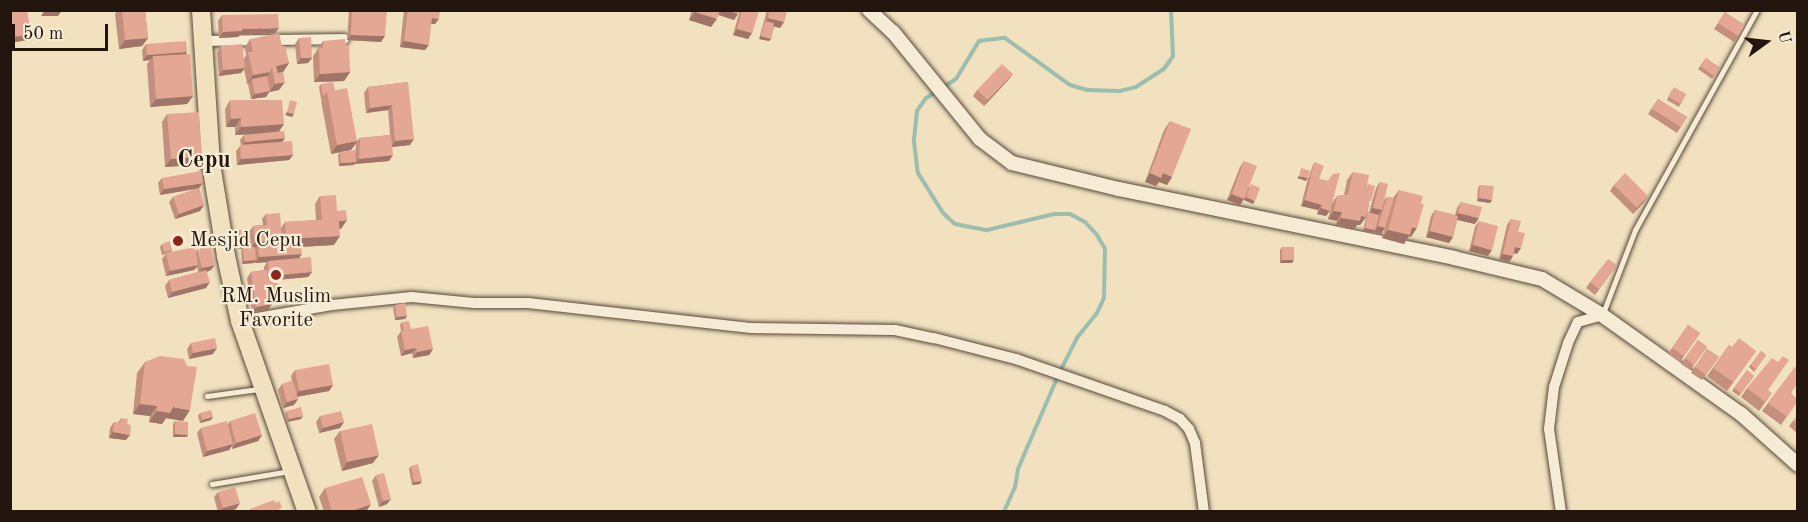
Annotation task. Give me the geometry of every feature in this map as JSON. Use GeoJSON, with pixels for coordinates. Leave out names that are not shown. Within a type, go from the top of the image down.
{"type":"FeatureCollection","features":[{"type":"Feature","properties":{"kind":"highway"},"geometry":{"type":"LineString","coordinates":[[201,10],[211,164],[240,321],[306,512]]}},
{"type":"Feature","properties":{"kind":"street"},"geometry":{"type":"LineString","coordinates":[[869,10],[892,32],[980,139],[1012,163],[1119,189],[1524,273],[1558,287],[1602,315],[1741,414],[1797,465]]}},
{"type":"Feature","properties":{"kind":"street"},"geometry":{"type":"LineString","coordinates":[[203,41],[344,39]]}},
{"type":"Feature","properties":{"kind":"street"},"geometry":{"type":"LineString","coordinates":[[240,321],[332,304],[412,297],[474,303],[528,303],[750,328],[895,330],[1016,359],[1165,411],[1180,419],[1189,429],[1195,443],[1204,512]]}},
{"type":"Feature","properties":{"kind":"street"},"geometry":{"type":"LineString","coordinates":[[1561,512],[1549,429],[1554,387],[1568,343],[1578,322],[1602,315]]}},
{"type":"Feature","properties":{"kind":"lane"},"geometry":{"type":"LineString","coordinates":[[1602,315],[1635,230],[1757,10]]}},
{"type":"Feature","properties":{"kind":"lane"},"geometry":{"type":"LineString","coordinates":[[207,396],[265,389]]}},
{"type":"Feature","properties":{"kind":"lane"},"geometry":{"type":"LineString","coordinates":[[212,484],[292,470]]}},
{"type":"Feature","properties":{"kind":"building"},"geometry":{"type":"Polygon","coordinates":[[[27,10],[31,34],[13,37],[10,12],[27,10]]]}},
{"type":"Feature","properties":{"kind":"building"},"geometry":{"type":"Polygon","coordinates":[[[122,10],[145,10],[148,38],[125,40],[122,10]]]}},
{"type":"Feature","properties":{"kind":"building"},"geometry":{"type":"Polygon","coordinates":[[[352,10],[387,10],[385,36],[351,35],[352,10]]]}},
{"type":"Feature","properties":{"kind":"building"},"geometry":{"type":"Polygon","coordinates":[[[408,10],[440,10],[439,19],[432,18],[429,45],[404,41],[408,10]]]}},
{"type":"Feature","properties":{"kind":"building"},"geometry":{"type":"Polygon","coordinates":[[[695,10],[720,10],[717,19],[695,12],[695,10]]]}},
{"type":"Feature","properties":{"kind":"building"},"geometry":{"type":"Polygon","coordinates":[[[727,10],[740,10],[738,14],[727,10]]]}},
{"type":"Feature","properties":{"kind":"building"},"geometry":{"type":"Polygon","coordinates":[[[742,10],[759,11],[752,33],[737,29],[742,10]]]}},
{"type":"Feature","properties":{"kind":"building"},"geometry":{"type":"Polygon","coordinates":[[[769,10],[787,10],[784,22],[768,18],[769,10]]]}},
{"type":"Feature","properties":{"kind":"building"},"geometry":{"type":"Polygon","coordinates":[[[1725,12],[1745,25],[1738,36],[1718,23],[1725,12]]]}},
{"type":"Feature","properties":{"kind":"building"},"geometry":{"type":"Polygon","coordinates":[[[278,14],[279,28],[223,32],[222,15],[278,14]]]}},
{"type":"Feature","properties":{"kind":"building"},"geometry":{"type":"Polygon","coordinates":[[[765,21],[774,23],[771,39],[761,36],[765,21]]]}},
{"type":"Feature","properties":{"kind":"building"},"geometry":{"type":"Polygon","coordinates":[[[279,33],[289,63],[276,66],[278,73],[283,72],[285,82],[275,84],[272,67],[270,72],[253,75],[248,52],[253,52],[250,39],[279,33]]]}},
{"type":"Feature","properties":{"kind":"building"},"geometry":{"type":"Polygon","coordinates":[[[311,37],[312,58],[301,58],[299,38],[311,37]]]}},
{"type":"Feature","properties":{"kind":"building"},"geometry":{"type":"Polygon","coordinates":[[[345,39],[346,46],[349,45],[350,72],[320,74],[319,48],[323,48],[323,41],[345,39]]]}},
{"type":"Feature","properties":{"kind":"building"},"geometry":{"type":"Polygon","coordinates":[[[186,41],[187,52],[147,55],[146,44],[186,41]]]}},
{"type":"Feature","properties":{"kind":"building"},"geometry":{"type":"Polygon","coordinates":[[[242,44],[245,68],[223,70],[221,46],[242,44]]]}},
{"type":"Feature","properties":{"kind":"building"},"geometry":{"type":"Polygon","coordinates":[[[190,54],[193,96],[156,99],[153,56],[190,54]]]}},
{"type":"Feature","properties":{"kind":"building"},"geometry":{"type":"Polygon","coordinates":[[[1706,58],[1720,68],[1714,76],[1700,66],[1706,58]]]}},
{"type":"Feature","properties":{"kind":"building"},"geometry":{"type":"Polygon","coordinates":[[[1002,64],[1013,74],[988,100],[977,90],[1002,64]]]}},
{"type":"Feature","properties":{"kind":"building"},"geometry":{"type":"Polygon","coordinates":[[[267,76],[270,91],[255,94],[252,79],[267,76]]]}},
{"type":"Feature","properties":{"kind":"building"},"geometry":{"type":"Polygon","coordinates":[[[333,82],[335,91],[327,92],[323,96],[321,84],[333,82]]]}},
{"type":"Feature","properties":{"kind":"building"},"geometry":{"type":"Polygon","coordinates":[[[408,82],[414,139],[395,141],[392,105],[370,108],[368,87],[408,82]]]}},
{"type":"Feature","properties":{"kind":"building"},"geometry":{"type":"Polygon","coordinates":[[[1674,87],[1686,94],[1681,104],[1669,97],[1674,87]]]}},
{"type":"Feature","properties":{"kind":"building"},"geometry":{"type":"Polygon","coordinates":[[[347,88],[357,141],[337,145],[327,92],[347,88]]]}},
{"type":"Feature","properties":{"kind":"building"},"geometry":{"type":"Polygon","coordinates":[[[1658,99],[1687,117],[1681,127],[1652,109],[1658,99]]]}},
{"type":"Feature","properties":{"kind":"building"},"geometry":{"type":"Polygon","coordinates":[[[230,100],[282,100],[284,124],[241,127],[241,118],[231,119],[230,100]]]}},
{"type":"Feature","properties":{"kind":"building"},"geometry":{"type":"Polygon","coordinates":[[[290,100],[297,102],[294,114],[287,112],[290,100]]]}},
{"type":"Feature","properties":{"kind":"building"},"geometry":{"type":"Polygon","coordinates":[[[199,112],[202,156],[171,159],[167,114],[199,112]]]}},
{"type":"Feature","properties":{"kind":"building"},"geometry":{"type":"Polygon","coordinates":[[[1170,121],[1191,129],[1172,177],[1163,173],[1161,178],[1150,173],[1170,121]]]}},
{"type":"Feature","properties":{"kind":"building"},"geometry":{"type":"Polygon","coordinates":[[[284,131],[285,138],[245,142],[244,135],[284,131]]]}},
{"type":"Feature","properties":{"kind":"building"},"geometry":{"type":"Polygon","coordinates":[[[391,135],[393,155],[359,159],[360,138],[391,135]]]}},
{"type":"Feature","properties":{"kind":"building"},"geometry":{"type":"Polygon","coordinates":[[[292,141],[293,155],[241,159],[240,145],[292,141]]]}},
{"type":"Feature","properties":{"kind":"building"},"geometry":{"type":"Polygon","coordinates":[[[355,150],[356,162],[341,163],[340,152],[355,150]]]}},
{"type":"Feature","properties":{"kind":"building"},"geometry":{"type":"Polygon","coordinates":[[[1244,161],[1257,166],[1244,199],[1232,194],[1244,161]]]}},
{"type":"Feature","properties":{"kind":"building"},"geometry":{"type":"Polygon","coordinates":[[[1315,162],[1324,166],[1319,179],[1310,177],[1315,162]]]}},
{"type":"Feature","properties":{"kind":"building"},"geometry":{"type":"Polygon","coordinates":[[[1301,168],[1310,171],[1308,178],[1299,176],[1301,168]]]}},
{"type":"Feature","properties":{"kind":"building"},"geometry":{"type":"Polygon","coordinates":[[[201,171],[203,183],[164,189],[162,178],[201,171]]]}},
{"type":"Feature","properties":{"kind":"building"},"geometry":{"type":"Polygon","coordinates":[[[1353,172],[1369,175],[1365,197],[1370,198],[1366,217],[1361,216],[1360,221],[1341,218],[1342,212],[1334,211],[1337,196],[1348,194],[1353,172]]]}},
{"type":"Feature","properties":{"kind":"building"},"geometry":{"type":"Polygon","coordinates":[[[1340,173],[1330,211],[1321,208],[1322,205],[1305,200],[1311,177],[1328,181],[1333,174],[1340,173]]]}},
{"type":"Feature","properties":{"kind":"building"},"geometry":{"type":"Polygon","coordinates":[[[1625,173],[1648,196],[1637,208],[1614,185],[1625,173]]]}},
{"type":"Feature","properties":{"kind":"building"},"geometry":{"type":"Polygon","coordinates":[[[1380,182],[1388,184],[1382,210],[1373,208],[1380,182]]]}},
{"type":"Feature","properties":{"kind":"building"},"geometry":{"type":"Polygon","coordinates":[[[1251,184],[1260,188],[1255,201],[1246,197],[1251,184]]]}},
{"type":"Feature","properties":{"kind":"building"},"geometry":{"type":"Polygon","coordinates":[[[1368,184],[1375,186],[1371,201],[1369,201],[1370,198],[1365,197],[1368,184]]]}},
{"type":"Feature","properties":{"kind":"building"},"geometry":{"type":"Polygon","coordinates":[[[1480,185],[1494,186],[1492,200],[1479,198],[1480,185]]]}},
{"type":"Feature","properties":{"kind":"building"},"geometry":{"type":"Polygon","coordinates":[[[199,188],[204,205],[179,214],[173,197],[199,188]]]}},
{"type":"Feature","properties":{"kind":"building"},"geometry":{"type":"Polygon","coordinates":[[[1399,190],[1423,196],[1421,204],[1424,204],[1417,228],[1412,227],[1410,235],[1388,230],[1399,190]]]}},
{"type":"Feature","properties":{"kind":"building"},"geometry":{"type":"Polygon","coordinates":[[[336,195],[337,211],[346,210],[347,220],[339,221],[340,236],[286,239],[285,222],[322,220],[320,196],[336,195]]]}},
{"type":"Feature","properties":{"kind":"building"},"geometry":{"type":"Polygon","coordinates":[[[1387,197],[1394,198],[1385,228],[1378,226],[1387,197]]]}},
{"type":"Feature","properties":{"kind":"building"},"geometry":{"type":"Polygon","coordinates":[[[1461,202],[1482,207],[1479,218],[1458,213],[1461,202]]]}},
{"type":"Feature","properties":{"kind":"building"},"geometry":{"type":"Polygon","coordinates":[[[1435,210],[1458,216],[1453,237],[1430,231],[1435,210]]]}},
{"type":"Feature","properties":{"kind":"building"},"geometry":{"type":"Polygon","coordinates":[[[1368,212],[1379,215],[1375,230],[1365,228],[1368,212]]]}},
{"type":"Feature","properties":{"kind":"building"},"geometry":{"type":"Polygon","coordinates":[[[280,213],[282,240],[255,242],[253,226],[267,225],[266,214],[280,213]]]}},
{"type":"Feature","properties":{"kind":"building"},"geometry":{"type":"Polygon","coordinates":[[[1511,219],[1521,221],[1518,232],[1525,233],[1521,248],[1515,247],[1513,256],[1503,254],[1511,219]]]}},
{"type":"Feature","properties":{"kind":"building"},"geometry":{"type":"Polygon","coordinates":[[[1479,221],[1498,226],[1492,250],[1473,245],[1479,221]]]}},
{"type":"Feature","properties":{"kind":"building"},"geometry":{"type":"Polygon","coordinates":[[[250,229],[251,245],[240,246],[239,230],[250,229]]]}},
{"type":"Feature","properties":{"kind":"building"},"geometry":{"type":"Polygon","coordinates":[[[170,241],[172,250],[164,252],[162,244],[170,241]]]}},
{"type":"Feature","properties":{"kind":"building"},"geometry":{"type":"Polygon","coordinates":[[[301,242],[302,254],[259,257],[258,245],[301,242]]]}},
{"type":"Feature","properties":{"kind":"building"},"geometry":{"type":"Polygon","coordinates":[[[210,246],[215,265],[202,268],[197,249],[210,246]]]}},
{"type":"Feature","properties":{"kind":"building"},"geometry":{"type":"Polygon","coordinates":[[[195,247],[198,265],[170,271],[166,253],[195,247]]]}},
{"type":"Feature","properties":{"kind":"building"},"geometry":{"type":"Polygon","coordinates":[[[255,247],[256,260],[244,261],[243,248],[255,247]]]}},
{"type":"Feature","properties":{"kind":"building"},"geometry":{"type":"Polygon","coordinates":[[[1282,247],[1294,247],[1294,260],[1282,260],[1282,247]]]}},
{"type":"Feature","properties":{"kind":"building"},"geometry":{"type":"Polygon","coordinates":[[[311,257],[312,272],[269,276],[268,261],[311,257]]]}},
{"type":"Feature","properties":{"kind":"building"},"geometry":{"type":"Polygon","coordinates":[[[1608,259],[1617,265],[1599,289],[1590,282],[1608,259]]]}},
{"type":"Feature","properties":{"kind":"building"},"geometry":{"type":"Polygon","coordinates":[[[206,270],[210,282],[172,292],[169,280],[206,270]]]}},
{"type":"Feature","properties":{"kind":"building"},"geometry":{"type":"Polygon","coordinates":[[[267,270],[268,279],[277,277],[279,293],[271,294],[272,304],[256,307],[251,272],[267,270]]]}},
{"type":"Feature","properties":{"kind":"building"},"geometry":{"type":"Polygon","coordinates":[[[405,303],[407,316],[397,317],[395,305],[405,303]]]}},
{"type":"Feature","properties":{"kind":"building"},"geometry":{"type":"Polygon","coordinates":[[[409,321],[411,329],[404,331],[402,322],[409,321]]]}},
{"type":"Feature","properties":{"kind":"building"},"geometry":{"type":"Polygon","coordinates":[[[1688,325],[1700,333],[1684,356],[1672,348],[1688,325]]]}},
{"type":"Feature","properties":{"kind":"building"},"geometry":{"type":"Polygon","coordinates":[[[428,326],[433,349],[417,352],[416,348],[405,350],[401,331],[428,326]]]}},
{"type":"Feature","properties":{"kind":"building"},"geometry":{"type":"Polygon","coordinates":[[[215,338],[217,348],[193,353],[191,343],[215,338]]]}},
{"type":"Feature","properties":{"kind":"building"},"geometry":{"type":"Polygon","coordinates":[[[1739,338],[1756,351],[1733,382],[1713,368],[1729,345],[1732,347],[1739,338]]]}},
{"type":"Feature","properties":{"kind":"building"},"geometry":{"type":"Polygon","coordinates":[[[1698,340],[1707,347],[1694,365],[1685,358],[1698,340]]]}},
{"type":"Feature","properties":{"kind":"building"},"geometry":{"type":"Polygon","coordinates":[[[1707,349],[1719,357],[1706,375],[1695,367],[1707,349]]]}},
{"type":"Feature","properties":{"kind":"building"},"geometry":{"type":"Polygon","coordinates":[[[1761,351],[1766,355],[1756,369],[1751,365],[1761,351]]]}},
{"type":"Feature","properties":{"kind":"building"},"geometry":{"type":"Polygon","coordinates":[[[160,356],[184,359],[187,366],[197,367],[190,410],[173,407],[170,413],[157,411],[157,406],[140,404],[145,362],[160,356]]]}},
{"type":"Feature","properties":{"kind":"building"},"geometry":{"type":"Polygon","coordinates":[[[1783,356],[1789,360],[1768,390],[1772,393],[1765,402],[1747,388],[1772,358],[1778,362],[1783,356]]]}},
{"type":"Feature","properties":{"kind":"building"},"geometry":{"type":"Polygon","coordinates":[[[329,364],[333,385],[299,391],[295,370],[329,364]]]}},
{"type":"Feature","properties":{"kind":"building"},"geometry":{"type":"Polygon","coordinates":[[[1795,367],[1797,368],[1797,384],[1791,393],[1797,402],[1787,417],[1768,403],[1795,367]]]}},
{"type":"Feature","properties":{"kind":"building"},"geometry":{"type":"Polygon","coordinates":[[[1747,370],[1754,376],[1741,393],[1734,388],[1747,370]]]}},
{"type":"Feature","properties":{"kind":"building"},"geometry":{"type":"Polygon","coordinates":[[[293,381],[298,399],[287,402],[282,384],[293,381]]]}},
{"type":"Feature","properties":{"kind":"building"},"geometry":{"type":"Polygon","coordinates":[[[301,407],[303,416],[289,419],[287,411],[301,407]]]}},
{"type":"Feature","properties":{"kind":"building"},"geometry":{"type":"Polygon","coordinates":[[[211,410],[213,417],[202,420],[200,413],[211,410]]]}},
{"type":"Feature","properties":{"kind":"building"},"geometry":{"type":"Polygon","coordinates":[[[341,411],[344,422],[323,428],[320,416],[341,411]]]}},
{"type":"Feature","properties":{"kind":"building"},"geometry":{"type":"Polygon","coordinates":[[[255,413],[262,435],[236,443],[230,421],[255,413]]]}},
{"type":"Feature","properties":{"kind":"building"},"geometry":{"type":"Polygon","coordinates":[[[121,418],[128,419],[127,424],[131,425],[130,435],[113,432],[114,422],[120,423],[121,418]]]}},
{"type":"Feature","properties":{"kind":"building"},"geometry":{"type":"Polygon","coordinates":[[[175,421],[188,422],[188,435],[175,434],[175,421]]]}},
{"type":"Feature","properties":{"kind":"building"},"geometry":{"type":"Polygon","coordinates":[[[227,421],[233,444],[207,451],[201,428],[227,421]]]}},
{"type":"Feature","properties":{"kind":"building"},"geometry":{"type":"Polygon","coordinates":[[[372,424],[379,455],[347,462],[340,431],[372,424]]]}},
{"type":"Feature","properties":{"kind":"building"},"geometry":{"type":"Polygon","coordinates":[[[418,464],[422,481],[414,482],[411,466],[418,464]]]}},
{"type":"Feature","properties":{"kind":"building"},"geometry":{"type":"Polygon","coordinates":[[[384,473],[391,499],[383,501],[376,475],[384,473]]]}},
{"type":"Feature","properties":{"kind":"building"},"geometry":{"type":"Polygon","coordinates":[[[362,477],[371,504],[349,512],[332,512],[325,488],[362,477]]]}},
{"type":"Feature","properties":{"kind":"building"},"geometry":{"type":"Polygon","coordinates":[[[235,487],[240,503],[223,508],[218,492],[235,487]]]}},
{"type":"Feature","properties":{"kind":"building"},"geometry":{"type":"Polygon","coordinates":[[[274,500],[275,503],[279,501],[282,508],[279,509],[280,512],[251,512],[250,509],[274,500]]]}},
{"type":"Feature","properties":{"kind":"waterway"},"geometry":{"type":"LineString","coordinates":[[942,88],[956,79],[979,41],[1005,38],[1070,85],[1088,90],[1120,91],[1136,87],[1164,69],[1173,56],[1171,10]]}},
{"type":"Feature","properties":{"kind":"waterway"},"geometry":{"type":"LineString","coordinates":[[936,92],[926,98],[917,111],[914,142],[918,173],[943,213],[955,224],[987,230],[1054,214],[1070,214],[1085,222],[1097,235],[1105,249],[1104,298],[1097,313],[1077,338],[1061,369],[1018,469],[1015,487],[1004,512]]}},
{"type":"Feature","properties":{"kind":"place","name":"Mesjid Cepu"},"geometry":{"type":"Point","coordinates":[178,241]}},
{"type":"Feature","properties":{"kind":"place","name":"RM. Muslim Favorite"},"geometry":{"type":"Point","coordinates":[276,275]}},
{"type":"Feature","properties":{"kind":"district","name":"Cepu"},"geometry":{"type":"Point","coordinates":[204,162]}}]}
